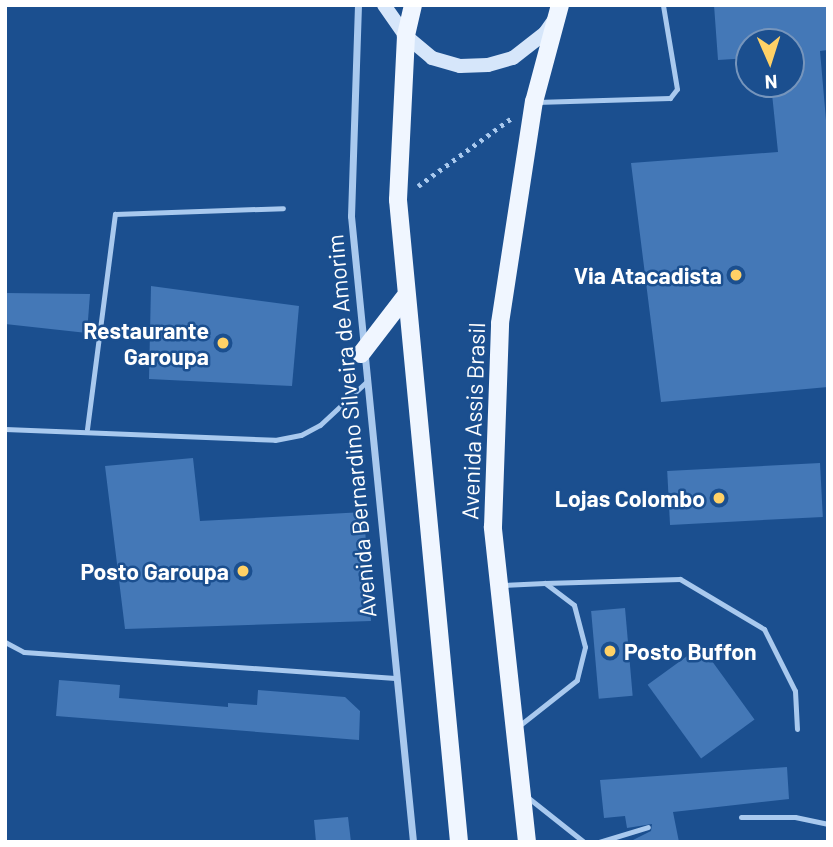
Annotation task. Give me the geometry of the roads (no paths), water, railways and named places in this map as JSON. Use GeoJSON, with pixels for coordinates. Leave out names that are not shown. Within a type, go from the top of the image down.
{"type":"FeatureCollection","features":[{"type":"Feature","properties":{"kind":"main road"},"geometry":{"type":"LineString","coordinates":[[384,5],[406,36],[432,58],[460,66],[488,65],[529,47],[556,9]]}},
{"type":"Feature","properties":{"kind":"main road","name":"Avenida Assis Brasil"},"geometry":{"type":"LineString","coordinates":[[413,5],[406,36],[398,200],[404,298],[459,842]]}},
{"type":"Feature","properties":{"kind":"main road","name":"Avenida Assis Brasil"},"geometry":{"type":"LineString","coordinates":[[527,842],[493,527],[500,323],[534,102],[556,9]]}},
{"type":"Feature","properties":{"kind":"main road"},"geometry":{"type":"LineString","coordinates":[[361,354],[404,298]]}},
{"type":"Feature","properties":{"kind":"street","name":"Avenida Bernardino Silveira de Amorim"},"geometry":{"type":"LineString","coordinates":[[358,5],[351,216],[361,354],[413,842]]}},
{"type":"Feature","properties":{"kind":"lane"},"geometry":{"type":"LineString","coordinates":[[534,102],[670,98],[677,89],[663,5]]}},
{"type":"Feature","properties":{"kind":"lane"},"geometry":{"type":"LineString","coordinates":[[87,429],[115,214],[283,208]]}},
{"type":"Feature","properties":{"kind":"lane"},"geometry":{"type":"LineString","coordinates":[[5,429],[87,429],[275,440],[301,435],[320,425],[365,383]]}},
{"type":"Feature","properties":{"kind":"lane"},"geometry":{"type":"LineString","coordinates":[[500,585],[680,579],[764,629],[794,691],[797,729]]}},
{"type":"Feature","properties":{"kind":"lane"},"geometry":{"type":"LineString","coordinates":[[515,729],[576,680],[584,648],[574,605],[545,583]]}},
{"type":"Feature","properties":{"kind":"lane"},"geometry":{"type":"LineString","coordinates":[[5,642],[24,652],[395,678]]}},
{"type":"Feature","properties":{"kind":"lane"},"geometry":{"type":"LineString","coordinates":[[522,792],[584,842]]}},
{"type":"Feature","properties":{"kind":"lane"},"geometry":{"type":"LineString","coordinates":[[741,817],[795,817],[828,824]]}},
{"type":"Feature","properties":{"kind":"lane"},"geometry":{"type":"LineString","coordinates":[[599,842],[648,827]]}},
{"type":"Feature","properties":{"kind":"place","name":"Via Atacadista"},"geometry":{"type":"Point","coordinates":[736,275]}},
{"type":"Feature","properties":{"kind":"place","name":"Restaurante Garoupa"},"geometry":{"type":"Point","coordinates":[223,343]}},
{"type":"Feature","properties":{"kind":"place","name":"Lojas Colombo"},"geometry":{"type":"Point","coordinates":[719,498]}},
{"type":"Feature","properties":{"kind":"place","name":"Posto Garoupa"},"geometry":{"type":"Point","coordinates":[243,571]}},
{"type":"Feature","properties":{"kind":"place","name":"Posto Buffon"},"geometry":{"type":"Point","coordinates":[610,651]}}]}
